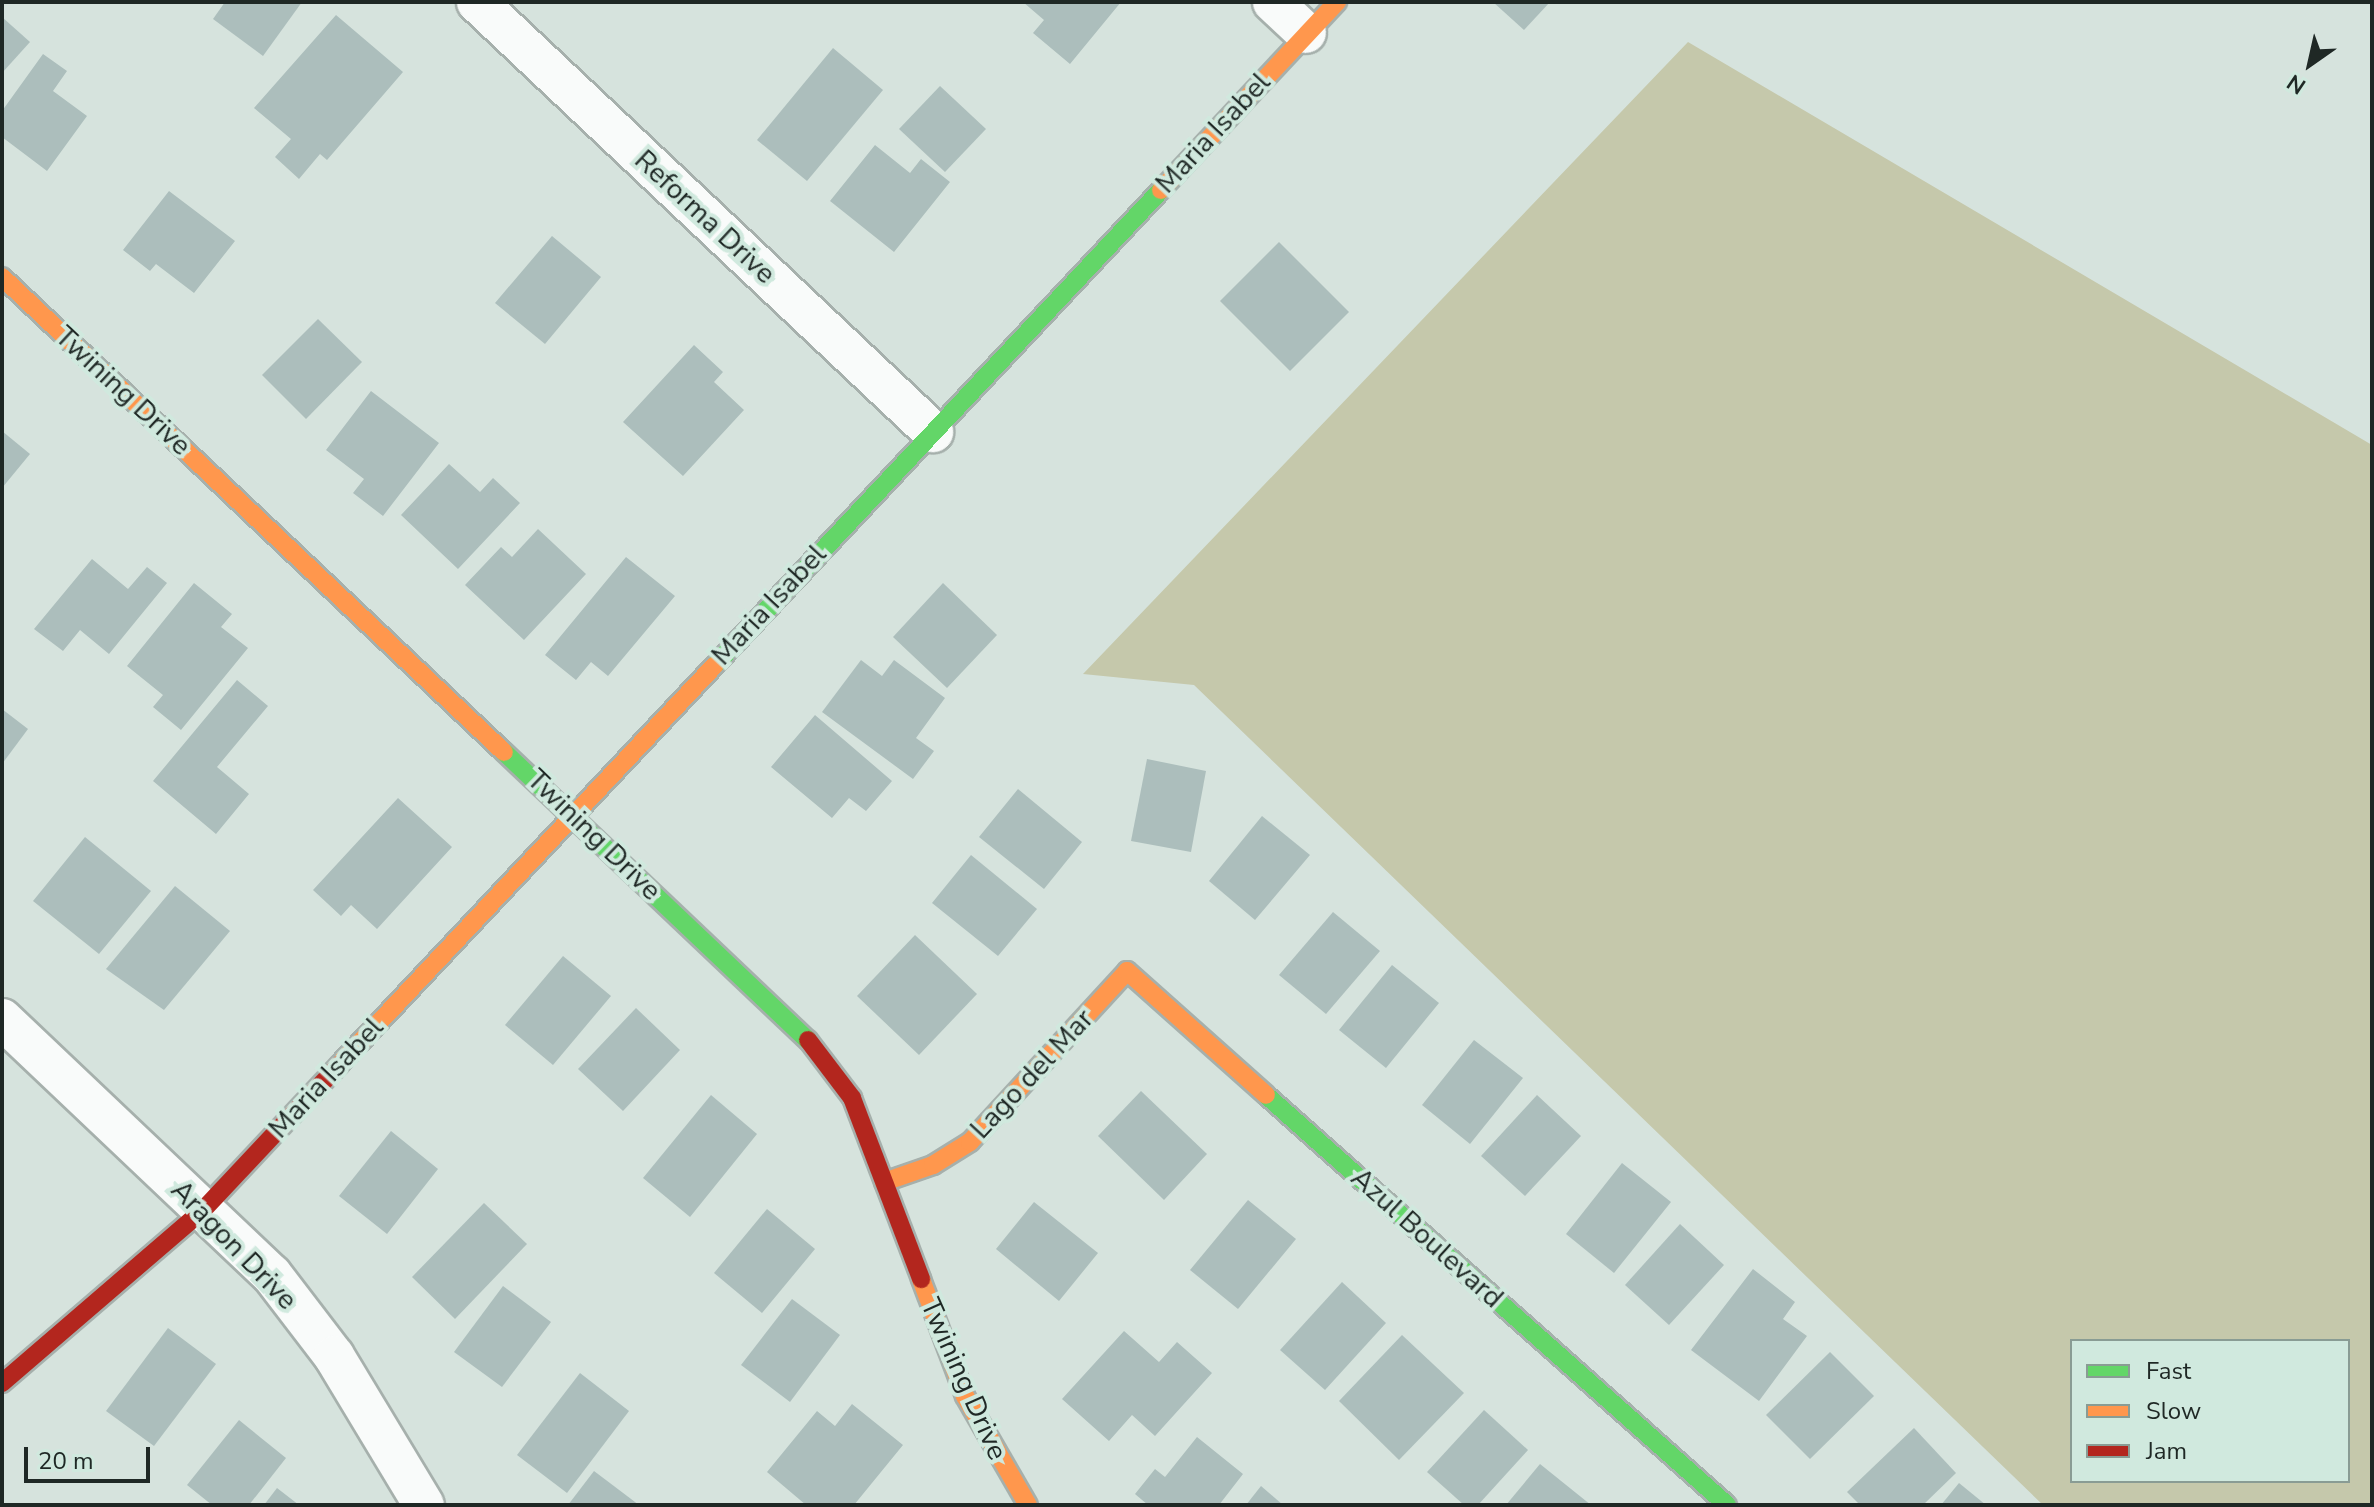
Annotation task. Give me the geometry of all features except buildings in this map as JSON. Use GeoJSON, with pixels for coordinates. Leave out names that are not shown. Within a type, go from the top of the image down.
{"type":"FeatureCollection","features":[{"type":"Feature","properties":{"kind":"street","name":"Reforma Drive"},"geometry":{"type":"LineString","coordinates":[[477,2],[933,432]]}},
{"type":"Feature","properties":{"kind":"street"},"geometry":{"type":"LineString","coordinates":[[1273,2],[1306,33]]}},
{"type":"Feature","properties":{"kind":"street","name":"Maria Isabel"},"geometry":{"type":"LineString","coordinates":[[2,1383],[203,1210],[1337,2]]}},
{"type":"Feature","properties":{"kind":"street","name":"Twining Drive"},"geometry":{"type":"LineString","coordinates":[[2,277],[810,1042],[852,1098],[965,1396],[1028,1505]]}},
{"type":"Feature","properties":{"kind":"street","name":"Lago del Mar"},"geometry":{"type":"LineString","coordinates":[[884,1182],[933,1165],[970,1142],[1127,971]]}},
{"type":"Feature","properties":{"kind":"street","name":"Azul Boulevard"},"geometry":{"type":"LineString","coordinates":[[1127,971],[1727,1505]]}},
{"type":"Feature","properties":{"kind":"street","name":"Aragon Drive"},"geometry":{"type":"LineString","coordinates":[[2,1019],[272,1275],[334,1356],[424,1505]]}},
{"type":"Feature","properties":{"kind":"green space"},"geometry":{"type":"Polygon","coordinates":[[[1688,42],[2372,445],[2372,1505],[2043,1505],[1194,685],[1083,674],[1688,42]]]}},
{"type":"Feature","properties":{"kind":"traffic: fast"},"geometry":{"type":"LineString","coordinates":[[715,665],[1161,190]]}},
{"type":"Feature","properties":{"kind":"traffic: fast"},"geometry":{"type":"LineString","coordinates":[[504,752],[808,1040]]}},
{"type":"Feature","properties":{"kind":"traffic: fast"},"geometry":{"type":"LineString","coordinates":[[1266,1095],[1727,1505]]}},
{"type":"Feature","properties":{"kind":"traffic: slow"},"geometry":{"type":"LineString","coordinates":[[1161,190],[1337,2]]}},
{"type":"Feature","properties":{"kind":"traffic: slow"},"geometry":{"type":"LineString","coordinates":[[2,277],[504,752]]}},
{"type":"Feature","properties":{"kind":"traffic: slow"},"geometry":{"type":"LineString","coordinates":[[339,1065],[715,665]]}},
{"type":"Feature","properties":{"kind":"traffic: slow"},"geometry":{"type":"LineString","coordinates":[[884,1182],[933,1165],[970,1142],[1127,971],[1266,1095]]}},
{"type":"Feature","properties":{"kind":"traffic: slow"},"geometry":{"type":"LineString","coordinates":[[921,1279],[965,1396],[1028,1505]]}},
{"type":"Feature","properties":{"kind":"traffic: jam"},"geometry":{"type":"LineString","coordinates":[[808,1040],[852,1098],[921,1279]]}},
{"type":"Feature","properties":{"kind":"traffic: jam"},"geometry":{"type":"LineString","coordinates":[[2,1383],[203,1210],[339,1065]]}}]}
